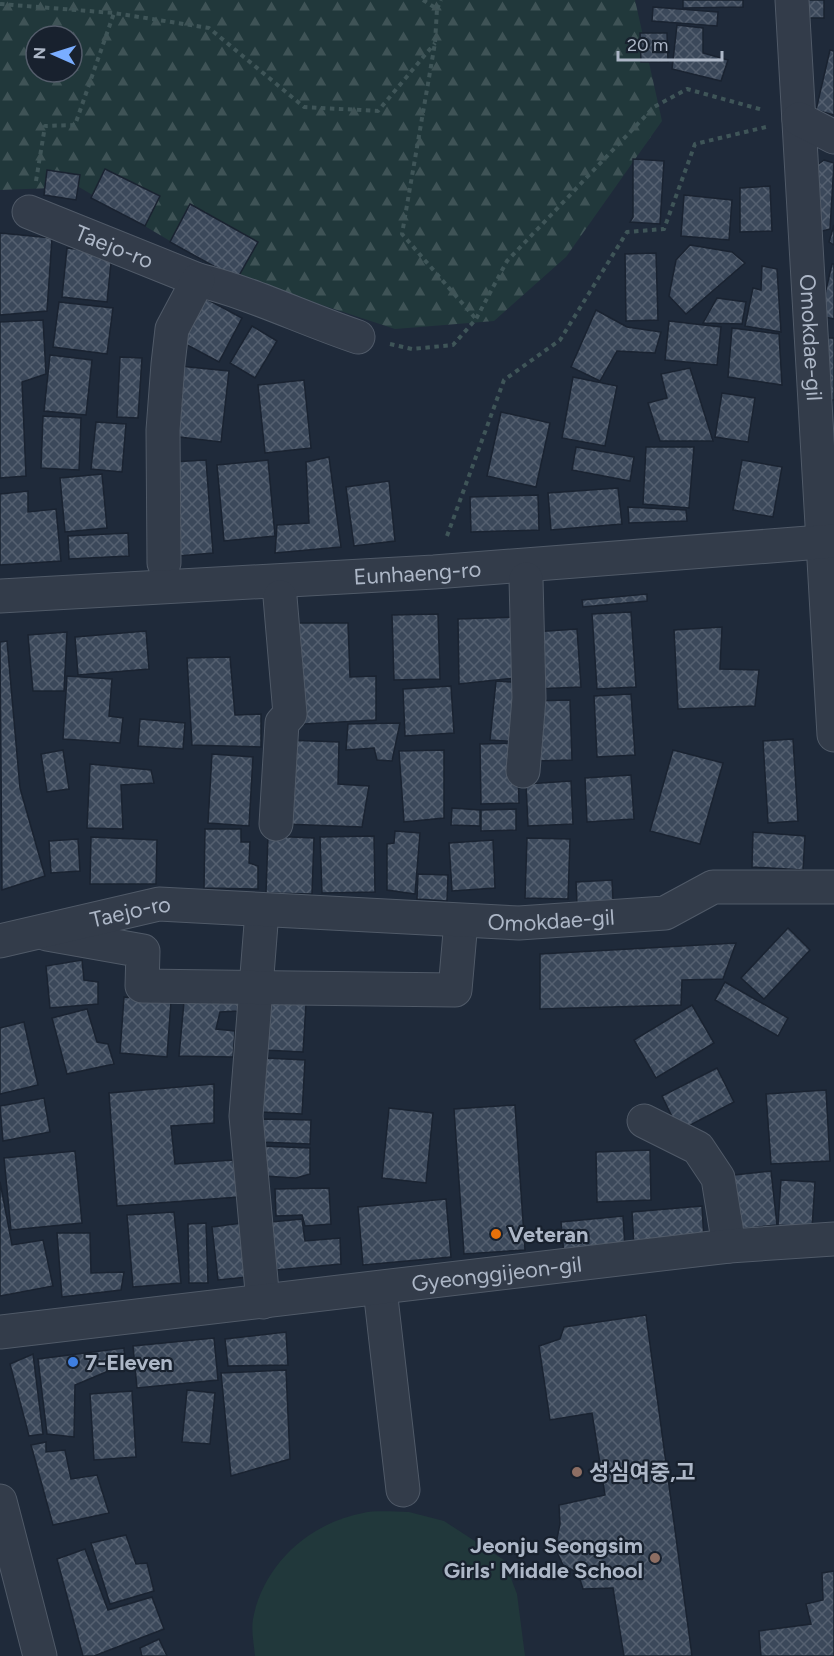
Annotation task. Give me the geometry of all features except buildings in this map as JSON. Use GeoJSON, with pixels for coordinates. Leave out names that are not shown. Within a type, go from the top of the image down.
{"type":"FeatureCollection","features":[{"type":"Feature","properties":{"kind":"street","name":"Omokdae-gil"},"geometry":{"type":"LineString","coordinates":[[792,0],[828,541],[834,735]]}},
{"type":"Feature","properties":{"kind":"street"},"geometry":{"type":"LineString","coordinates":[[799,119],[834,137]]}},
{"type":"Feature","properties":{"kind":"street","name":"Taejo-ro"},"geometry":{"type":"LineString","coordinates":[[29,212],[198,280]]}},
{"type":"Feature","properties":{"kind":"street"},"geometry":{"type":"LineString","coordinates":[[164,563],[163,430],[172,329],[198,280],[221,286],[305,320],[358,337]]}},
{"type":"Feature","properties":{"kind":"street","name":"Eunhaeng-ro"},"geometry":{"type":"LineString","coordinates":[[0,596],[434,572],[828,541]]}},
{"type":"Feature","properties":{"kind":"street"},"geometry":{"type":"LineString","coordinates":[[523,771],[530,698],[526,579]]}},
{"type":"Feature","properties":{"kind":"street"},"geometry":{"type":"LineString","coordinates":[[276,824],[282,723],[290,714],[280,597]]}},
{"type":"Feature","properties":{"kind":"street","name":"Omokdae-gil"},"geometry":{"type":"LineString","coordinates":[[262,911],[519,923],[665,913],[713,887],[834,887]]}},
{"type":"Feature","properties":{"kind":"street","name":"Taejo-ro"},"geometry":{"type":"LineString","coordinates":[[0,941],[159,904],[262,911]]}},
{"type":"Feature","properties":{"kind":"street"},"geometry":{"type":"LineString","coordinates":[[262,911],[246,1116],[263,1302]]}},
{"type":"Feature","properties":{"kind":"street"},"geometry":{"type":"LineString","coordinates":[[33,932],[143,951],[142,986],[455,990],[461,921]]}},
{"type":"Feature","properties":{"kind":"street"},"geometry":{"type":"LineString","coordinates":[[644,1121],[698,1148],[703,1155],[718,1178],[729,1246]]}},
{"type":"Feature","properties":{"kind":"street","name":"Gyeonggijeon-gil"},"geometry":{"type":"LineString","coordinates":[[0,1332],[380,1289],[729,1246],[834,1239]]}},
{"type":"Feature","properties":{"kind":"street"},"geometry":{"type":"LineString","coordinates":[[380,1289],[403,1490]]}},
{"type":"Feature","properties":{"kind":"street"},"geometry":{"type":"LineString","coordinates":[[0,1502],[40,1656]]}},
{"type":"Feature","properties":{"kind":"path"},"geometry":{"type":"LineString","coordinates":[[423,0],[437,9]]}},
{"type":"Feature","properties":{"kind":"path"},"geometry":{"type":"LineString","coordinates":[[441,0],[437,9],[435,44],[402,234],[476,319]]}},
{"type":"Feature","properties":{"kind":"path"},"geometry":{"type":"LineString","coordinates":[[0,4],[114,14],[209,28],[304,107],[378,111],[435,44]]}},
{"type":"Feature","properties":{"kind":"path"},"geometry":{"type":"LineString","coordinates":[[29,212],[45,126],[75,125],[114,14]]}},
{"type":"Feature","properties":{"kind":"path"},"geometry":{"type":"LineString","coordinates":[[412,349],[453,345],[476,319],[507,261],[654,106],[687,90],[799,119]]}},
{"type":"Feature","properties":{"kind":"path"},"geometry":{"type":"LineString","coordinates":[[444,545],[504,380],[560,340],[627,232],[664,229],[695,144],[799,119]]}},
{"type":"Feature","properties":{"kind":"green space"},"geometry":{"type":"Polygon","coordinates":[[[0,0],[635,0],[662,121],[566,257],[494,321],[395,329],[224,273],[79,187],[0,190],[0,0]]]}},
{"type":"Feature","properties":{"kind":"green space"},"geometry":{"type":"Polygon","coordinates":[[[368,1512],[409,1512],[444,1521],[504,1560],[517,1594],[525,1656],[255,1656],[252,1623],[258,1599],[278,1564],[292,1550],[324,1526],[343,1518],[368,1512]]]}},
{"type":"Feature","properties":{"kind":"place","name":"Veteran"},"geometry":{"type":"Point","coordinates":[496,1234]}},
{"type":"Feature","properties":{"kind":"place","name":"7-Eleven"},"geometry":{"type":"Point","coordinates":[73,1362]}},
{"type":"Feature","properties":{"kind":"place","name":"성심여중,고"},"geometry":{"type":"Point","coordinates":[577,1472]}},
{"type":"Feature","properties":{"kind":"place","name":"Jeonju Seongsim Girls' Middle School"},"geometry":{"type":"Point","coordinates":[655,1558]}}]}
